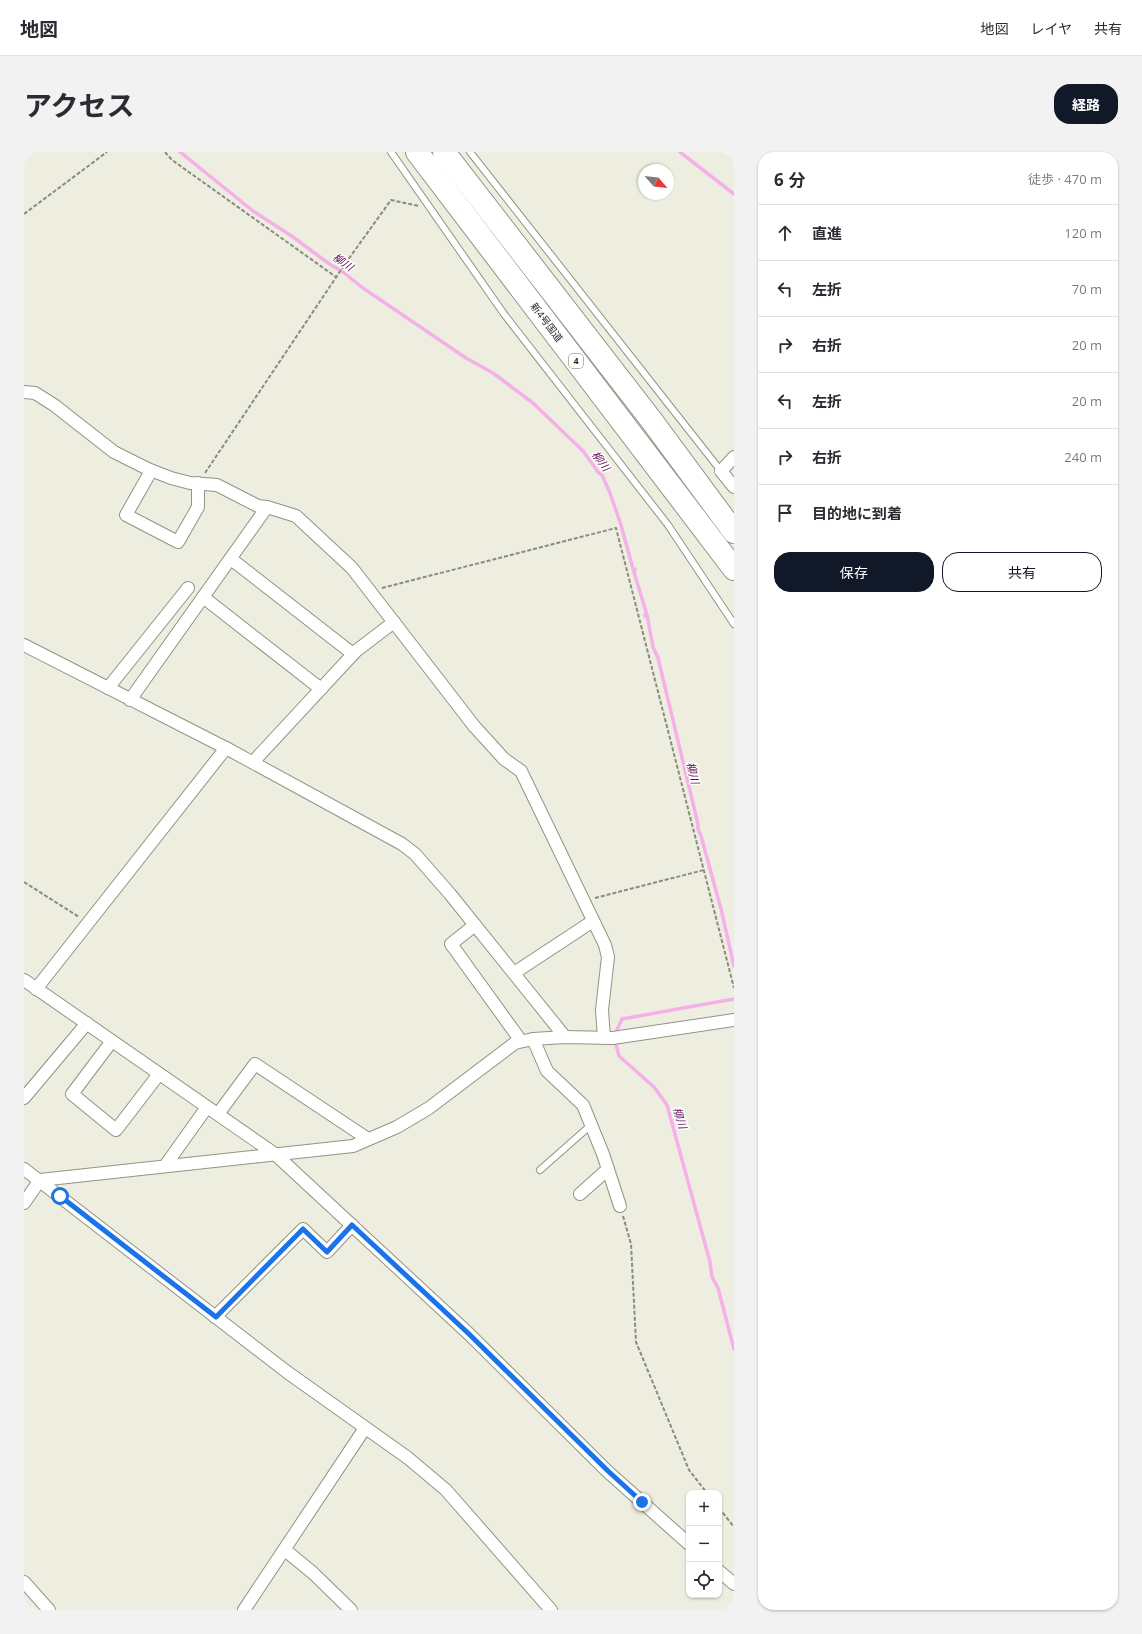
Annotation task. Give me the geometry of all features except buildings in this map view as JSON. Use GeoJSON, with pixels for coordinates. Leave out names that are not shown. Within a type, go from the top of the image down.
{"type":"FeatureCollection","features":[{"type":"Feature","properties":{"kind":"highway","name":"新4号国道"},"geometry":{"type":"LineString","coordinates":[[417,152],[734,569]]}},
{"type":"Feature","properties":{"kind":"highway","name":"4"},"geometry":{"type":"LineString","coordinates":[[444,152],[647,415],[734,532]]}},
{"type":"Feature","properties":{"kind":"street"},"geometry":{"type":"LineString","coordinates":[[24,392],[35,393],[54,405],[114,452],[151,471],[190,483],[217,485],[258,506],[267,507],[296,516],[352,568],[474,726],[504,759],[521,772],[605,945],[608,957],[602,1010],[604,1038]]}},
{"type":"Feature","properties":{"kind":"street"},"geometry":{"type":"LineString","coordinates":[[734,457],[721,471],[734,487]]}},
{"type":"Feature","properties":{"kind":"street"},"geometry":{"type":"LineString","coordinates":[[151,471],[126,515],[178,542],[198,507],[198,483]]}},
{"type":"Feature","properties":{"kind":"street"},"geometry":{"type":"LineString","coordinates":[[130,700],[267,507]]}},
{"type":"Feature","properties":{"kind":"street"},"geometry":{"type":"LineString","coordinates":[[231,559],[353,654]]}},
{"type":"Feature","properties":{"kind":"street"},"geometry":{"type":"LineString","coordinates":[[108,688],[188,588]]}},
{"type":"Feature","properties":{"kind":"street"},"geometry":{"type":"LineString","coordinates":[[203,597],[321,689]]}},
{"type":"Feature","properties":{"kind":"street"},"geometry":{"type":"LineString","coordinates":[[253,762],[353,654],[394,622]]}},
{"type":"Feature","properties":{"kind":"street"},"geometry":{"type":"LineString","coordinates":[[24,645],[253,762],[402,844],[420,860],[450,894],[565,1037]]}},
{"type":"Feature","properties":{"kind":"street"},"geometry":{"type":"LineString","coordinates":[[36,989],[226,748]]}},
{"type":"Feature","properties":{"kind":"street"},"geometry":{"type":"LineString","coordinates":[[514,973],[594,921]]}},
{"type":"Feature","properties":{"kind":"street"},"geometry":{"type":"LineString","coordinates":[[475,925],[451,944],[527,1040],[546,1071],[583,1105],[608,1169],[620,1206]]}},
{"type":"Feature","properties":{"kind":"street"},"geometry":{"type":"LineString","coordinates":[[24,980],[275,1154],[469,1334],[608,1471],[686,1541]]}},
{"type":"Feature","properties":{"kind":"street"},"geometry":{"type":"LineString","coordinates":[[24,1203],[40,1180],[353,1146],[397,1127],[429,1108],[515,1043],[527,1040],[565,1037],[604,1038],[734,1020]]}},
{"type":"Feature","properties":{"kind":"street"},"geometry":{"type":"LineString","coordinates":[[24,1098],[87,1023]]}},
{"type":"Feature","properties":{"kind":"street"},"geometry":{"type":"LineString","coordinates":[[112,1041],[72,1094],[116,1130],[159,1074]]}},
{"type":"Feature","properties":{"kind":"street"},"geometry":{"type":"LineString","coordinates":[[218,1114],[255,1064],[368,1139]]}},
{"type":"Feature","properties":{"kind":"street"},"geometry":{"type":"LineString","coordinates":[[165,1166],[207,1107]]}},
{"type":"Feature","properties":{"kind":"street"},"geometry":{"type":"LineString","coordinates":[[24,1169],[287,1372],[408,1458],[446,1490],[550,1610]]}},
{"type":"Feature","properties":{"kind":"street"},"geometry":{"type":"LineString","coordinates":[[580,1194],[608,1169]]}},
{"type":"Feature","properties":{"kind":"street"},"geometry":{"type":"LineString","coordinates":[[216,1317],[303,1229],[327,1252],[352,1225]]}},
{"type":"Feature","properties":{"kind":"street"},"geometry":{"type":"LineString","coordinates":[[244,1610],[365,1428]]}},
{"type":"Feature","properties":{"kind":"street"},"geometry":{"type":"LineString","coordinates":[[285,1550],[314,1574],[351,1610]]}},
{"type":"Feature","properties":{"kind":"street"},"geometry":{"type":"LineString","coordinates":[[722,1574],[734,1584]]}},
{"type":"Feature","properties":{"kind":"street"},"geometry":{"type":"LineString","coordinates":[[24,1582],[49,1610]]}},
{"type":"Feature","properties":{"kind":"lane"},"geometry":{"type":"LineString","coordinates":[[391,152],[504,314],[668,525],[734,624]]}},
{"type":"Feature","properties":{"kind":"lane"},"geometry":{"type":"LineString","coordinates":[[470,152],[721,471]]}},
{"type":"Feature","properties":{"kind":"lane"},"geometry":{"type":"LineString","coordinates":[[540,1170],[591,1125]]}},
{"type":"Feature","properties":{"kind":"path"},"geometry":{"type":"LineString","coordinates":[[24,214],[107,152]]}},
{"type":"Feature","properties":{"kind":"path"},"geometry":{"type":"LineString","coordinates":[[164,152],[172,160],[336,277]]}},
{"type":"Feature","properties":{"kind":"path"},"geometry":{"type":"LineString","coordinates":[[198,483],[336,277],[391,200],[432,210]]}},
{"type":"Feature","properties":{"kind":"path"},"geometry":{"type":"LineString","coordinates":[[370,591],[616,528],[734,988]]}},
{"type":"Feature","properties":{"kind":"path"},"geometry":{"type":"LineString","coordinates":[[584,901],[704,870]]}},
{"type":"Feature","properties":{"kind":"path"},"geometry":{"type":"LineString","coordinates":[[24,882],[88,923]]}},
{"type":"Feature","properties":{"kind":"path"},"geometry":{"type":"LineString","coordinates":[[620,1206],[631,1244],[636,1342],[690,1470],[705,1490]]}},
{"type":"Feature","properties":{"kind":"path"},"geometry":{"type":"LineString","coordinates":[[722,1512],[734,1527]]}},
{"type":"Feature","properties":{"kind":"waterway","name":"柳川"},"geometry":{"type":"LineString","coordinates":[[180,152],[253,211],[293,237],[363,288],[466,358],[493,373],[533,403],[583,451],[598,472],[602,475],[621,525],[633,569],[635,569],[634,572],[646,612],[645,616],[647,615],[653,647],[658,658],[698,829],[721,909],[734,966]]}},
{"type":"Feature","properties":{"kind":"waterway"},"geometry":{"type":"LineString","coordinates":[[680,152],[734,194]]}},
{"type":"Feature","properties":{"kind":"waterway","name":"柳川"},"geometry":{"type":"LineString","coordinates":[[615,1034],[622,1019],[734,999]]}},
{"type":"Feature","properties":{"kind":"waterway","name":"柳川"},"geometry":{"type":"LineString","coordinates":[[615,1040],[619,1056],[654,1087],[667,1105],[710,1262],[712,1277],[718,1288],[734,1349]]}},
{"type":"Feature","properties":{"kind":"route"},"geometry":{"type":"LineString","coordinates":[[60,1196],[216,1317],[303,1229],[327,1252],[352,1225],[469,1334],[608,1471],[642,1502]]}}]}
